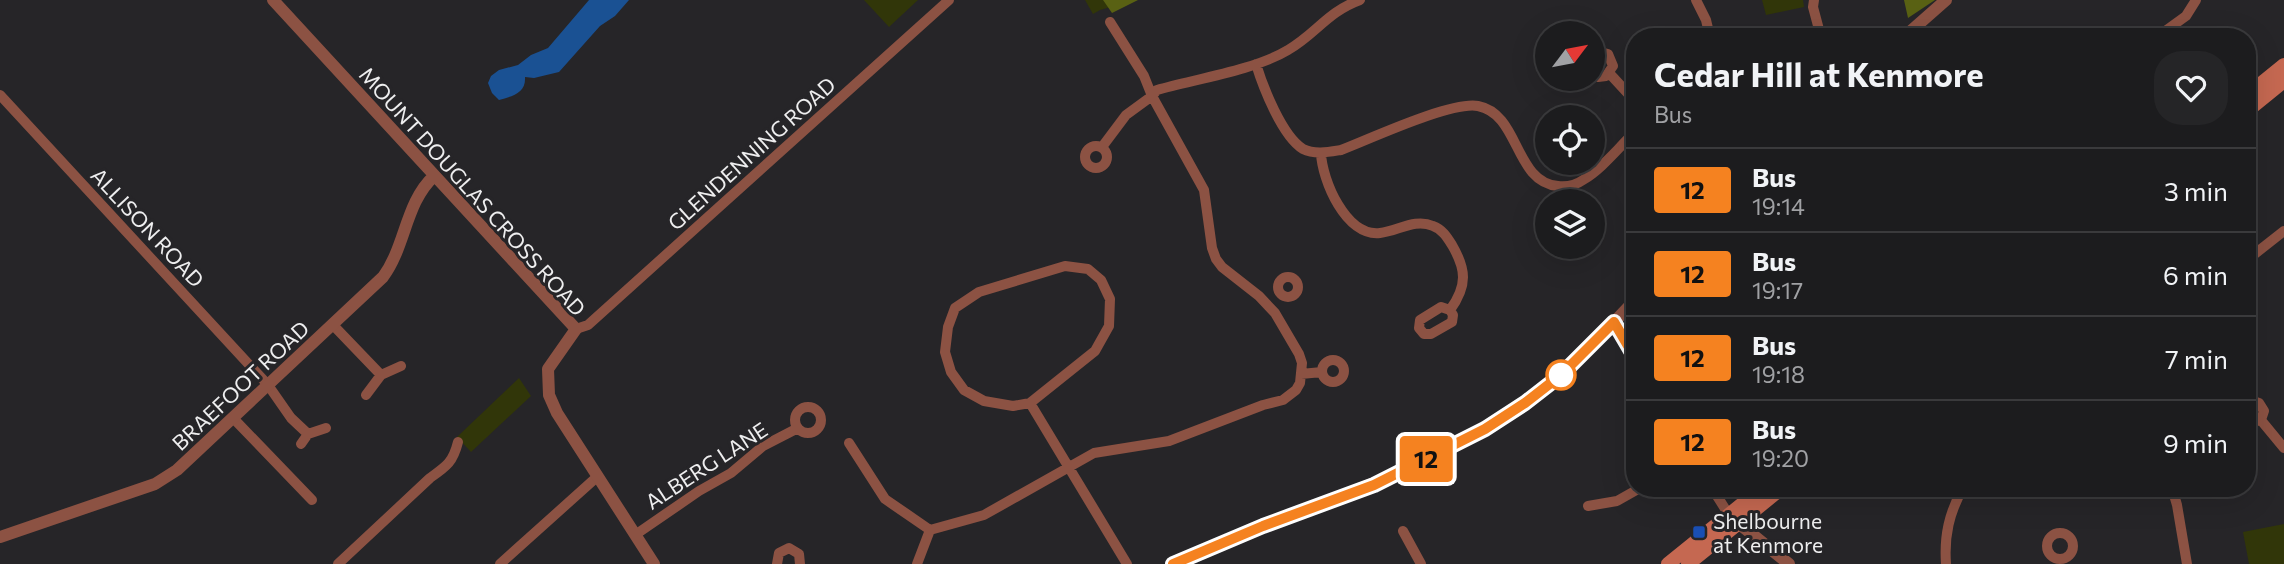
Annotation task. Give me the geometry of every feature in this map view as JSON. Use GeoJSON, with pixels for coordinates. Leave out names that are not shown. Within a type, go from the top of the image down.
{"type":"FeatureCollection","features":[{"type":"Feature","properties":{"kind":"main road"},"geometry":{"type":"LineString","coordinates":[[2256,88],[2284,65]]}},
{"type":"Feature","properties":{"kind":"main road"},"geometry":{"type":"LineString","coordinates":[[2256,104],[2284,81]]}},
{"type":"Feature","properties":{"kind":"main road"},"geometry":{"type":"LineString","coordinates":[[1688,564],[1754,497]]}},
{"type":"Feature","properties":{"kind":"main road"},"geometry":{"type":"LineString","coordinates":[[1668,564],[1768,497]]}},
{"type":"Feature","properties":{"kind":"street","name":"MOUNT DOUGLAS CROSS ROAD"},"geometry":{"type":"LineString","coordinates":[[273,0],[576,329],[548,369],[549,395],[557,413],[654,564]]}},
{"type":"Feature","properties":{"kind":"street","name":"GLENDENNING ROAD"},"geometry":{"type":"LineString","coordinates":[[576,329],[588,325],[949,0]]}},
{"type":"Feature","properties":{"kind":"street"},"geometry":{"type":"LineString","coordinates":[[1102,147],[1126,115],[1157,90],[1256,64],[1290,50],[1340,8],[1360,0]]}},
{"type":"Feature","properties":{"kind":"street"},"geometry":{"type":"LineString","coordinates":[[1696,0],[1708,28]]}},
{"type":"Feature","properties":{"kind":"street"},"geometry":{"type":"LineString","coordinates":[[1814,0],[1813,7],[1819,28]]}},
{"type":"Feature","properties":{"kind":"street"},"geometry":{"type":"LineString","coordinates":[[1914,28],[1946,0]]}},
{"type":"Feature","properties":{"kind":"street"},"geometry":{"type":"LineString","coordinates":[[2169,28],[2186,16],[2196,0]]}},
{"type":"Feature","properties":{"kind":"street"},"geometry":{"type":"LineString","coordinates":[[849,443],[884,499],[930,530],[984,515],[1094,453],[1169,441],[1283,400],[1296,390],[1301,374],[1299,354],[1275,313],[1216,259],[1204,190],[1152,96],[1144,76],[1110,22]]}},
{"type":"Feature","properties":{"kind":"street"},"geometry":{"type":"LineString","coordinates":[[1605,53],[1611,58],[1613,66],[1605,76]]}},
{"type":"Feature","properties":{"kind":"street"},"geometry":{"type":"LineString","coordinates":[[1256,64],[1264,90],[1294,140],[1302,148],[1321,153],[1341,150],[1456,107],[1481,106],[1507,128],[1533,174],[1543,182],[1568,187],[1590,176],[1626,141]]}},
{"type":"Feature","properties":{"kind":"street"},"geometry":{"type":"LineString","coordinates":[[1609,74],[1626,92]]}},
{"type":"Feature","properties":{"kind":"street","name":"ALLISON ROAD"},"geometry":{"type":"LineString","coordinates":[[0,95],[268,385],[291,418],[309,434]]}},
{"type":"Feature","properties":{"kind":"street"},"geometry":{"type":"LineString","coordinates":[[1321,153],[1324,176],[1341,208],[1355,225],[1378,234],[1422,223],[1433,225],[1447,237],[1463,268],[1462,290],[1450,310]]}},
{"type":"Feature","properties":{"kind":"street","name":"BRAEFOOT ROAD"},"geometry":{"type":"LineString","coordinates":[[0,537],[155,484],[177,470],[390,269],[414,202],[434,176]]}},
{"type":"Feature","properties":{"kind":"street"},"geometry":{"type":"LineString","coordinates":[[2256,253],[2284,230]]}},
{"type":"Feature","properties":{"kind":"street"},"geometry":{"type":"LineString","coordinates":[[1065,266],[1088,269],[1101,280],[1110,299],[1109,326],[1095,351],[1030,403],[1013,406],[984,401],[964,390],[951,372],[945,352],[948,327],[955,308],[979,292],[1065,266]]}},
{"type":"Feature","properties":{"kind":"street"},"geometry":{"type":"LineString","coordinates":[[1268,305],[1280,293]]}},
{"type":"Feature","properties":{"kind":"street"},"geometry":{"type":"LineString","coordinates":[[1173,564],[1263,526],[1374,485],[1485,429],[1561,375],[1626,310]]}},
{"type":"Feature","properties":{"kind":"street"},"geometry":{"type":"LineString","coordinates":[[1614,322],[1626,342]]}},
{"type":"Feature","properties":{"kind":"street"},"geometry":{"type":"LineString","coordinates":[[333,325],[381,375]]}},
{"type":"Feature","properties":{"kind":"street"},"geometry":{"type":"LineString","coordinates":[[366,395],[381,375],[401,366]]}},
{"type":"Feature","properties":{"kind":"street"},"geometry":{"type":"LineString","coordinates":[[1301,374],[1322,372]]}},
{"type":"Feature","properties":{"kind":"street"},"geometry":{"type":"LineString","coordinates":[[2256,402],[2261,405],[2263,414],[2256,420]]}},
{"type":"Feature","properties":{"kind":"street"},"geometry":{"type":"LineString","coordinates":[[1030,403],[1127,564]]}},
{"type":"Feature","properties":{"kind":"street"},"geometry":{"type":"LineString","coordinates":[[233,418],[312,500]]}},
{"type":"Feature","properties":{"kind":"street"},"geometry":{"type":"LineString","coordinates":[[2260,419],[2284,448]]}},
{"type":"Feature","properties":{"kind":"street"},"geometry":{"type":"LineString","coordinates":[[301,444],[309,434],[326,428]]}},
{"type":"Feature","properties":{"kind":"street","name":"ALBERG LANE"},"geometry":{"type":"LineString","coordinates":[[635,535],[732,472],[758,450],[798,428]]}},
{"type":"Feature","properties":{"kind":"street"},"geometry":{"type":"LineString","coordinates":[[338,564],[430,478],[447,466],[455,456],[458,442]]}},
{"type":"Feature","properties":{"kind":"street"},"geometry":{"type":"LineString","coordinates":[[500,564],[598,476]]}},
{"type":"Feature","properties":{"kind":"street"},"geometry":{"type":"LineString","coordinates":[[1588,506],[1617,501],[1626,496]]}},
{"type":"Feature","properties":{"kind":"street"},"geometry":{"type":"LineString","coordinates":[[1718,497],[1733,519],[1789,564]]}},
{"type":"Feature","properties":{"kind":"street"},"geometry":{"type":"LineString","coordinates":[[1946,564],[1945,541],[1949,519],[1959,497]]}},
{"type":"Feature","properties":{"kind":"street"},"geometry":{"type":"LineString","coordinates":[[2175,497],[2187,564]]}},
{"type":"Feature","properties":{"kind":"street"},"geometry":{"type":"LineString","coordinates":[[917,564],[930,530]]}},
{"type":"Feature","properties":{"kind":"street"},"geometry":{"type":"LineString","coordinates":[[1403,531],[1421,564]]}},
{"type":"Feature","properties":{"kind":"street"},"geometry":{"type":"LineString","coordinates":[[777,564],[779,553],[789,548],[799,554],[800,564]]}},
{"type":"Feature","properties":{"kind":"green space"},"geometry":{"type":"Polygon","coordinates":[[[864,0],[918,0],[889,27],[864,0]]]}},
{"type":"Feature","properties":{"kind":"green space"},"geometry":{"type":"Polygon","coordinates":[[[1085,0],[1136,0],[1093,14],[1085,0]]]}},
{"type":"Feature","properties":{"kind":"green space"},"geometry":{"type":"Polygon","coordinates":[[[1103,0],[1138,0],[1112,13],[1103,0]]]}},
{"type":"Feature","properties":{"kind":"green space"},"geometry":{"type":"Polygon","coordinates":[[[1762,0],[1803,0],[1804,7],[1766,15],[1762,0]]]}},
{"type":"Feature","properties":{"kind":"green space"},"geometry":{"type":"Polygon","coordinates":[[[1904,0],[1935,0],[1908,18],[1904,0]]]}},
{"type":"Feature","properties":{"kind":"green space"},"geometry":{"type":"Polygon","coordinates":[[[519,378],[531,396],[471,452],[457,437],[519,378]]]}},
{"type":"Feature","properties":{"kind":"green space"},"geometry":{"type":"Polygon","coordinates":[[[2284,524],[2284,564],[2249,564],[2243,532],[2284,524]]]}},
{"type":"Feature","properties":{"kind":"water"},"geometry":{"type":"Polygon","coordinates":[[[589,0],[629,0],[615,16],[600,26],[559,72],[534,78],[525,77],[521,90],[499,100],[488,83],[491,76],[548,48],[589,0]]]}},
{"type":"Feature","properties":{"kind":"bus line","name":"12"},"geometry":{"type":"LineString","coordinates":[[1173,564],[1263,526],[1374,485],[1485,429],[1561,375],[1614,322],[1626,342]]}},
{"type":"Feature","properties":{"kind":"place","name":"Shelbourne at Kenmore"},"geometry":{"type":"Point","coordinates":[1699,532]}}]}
